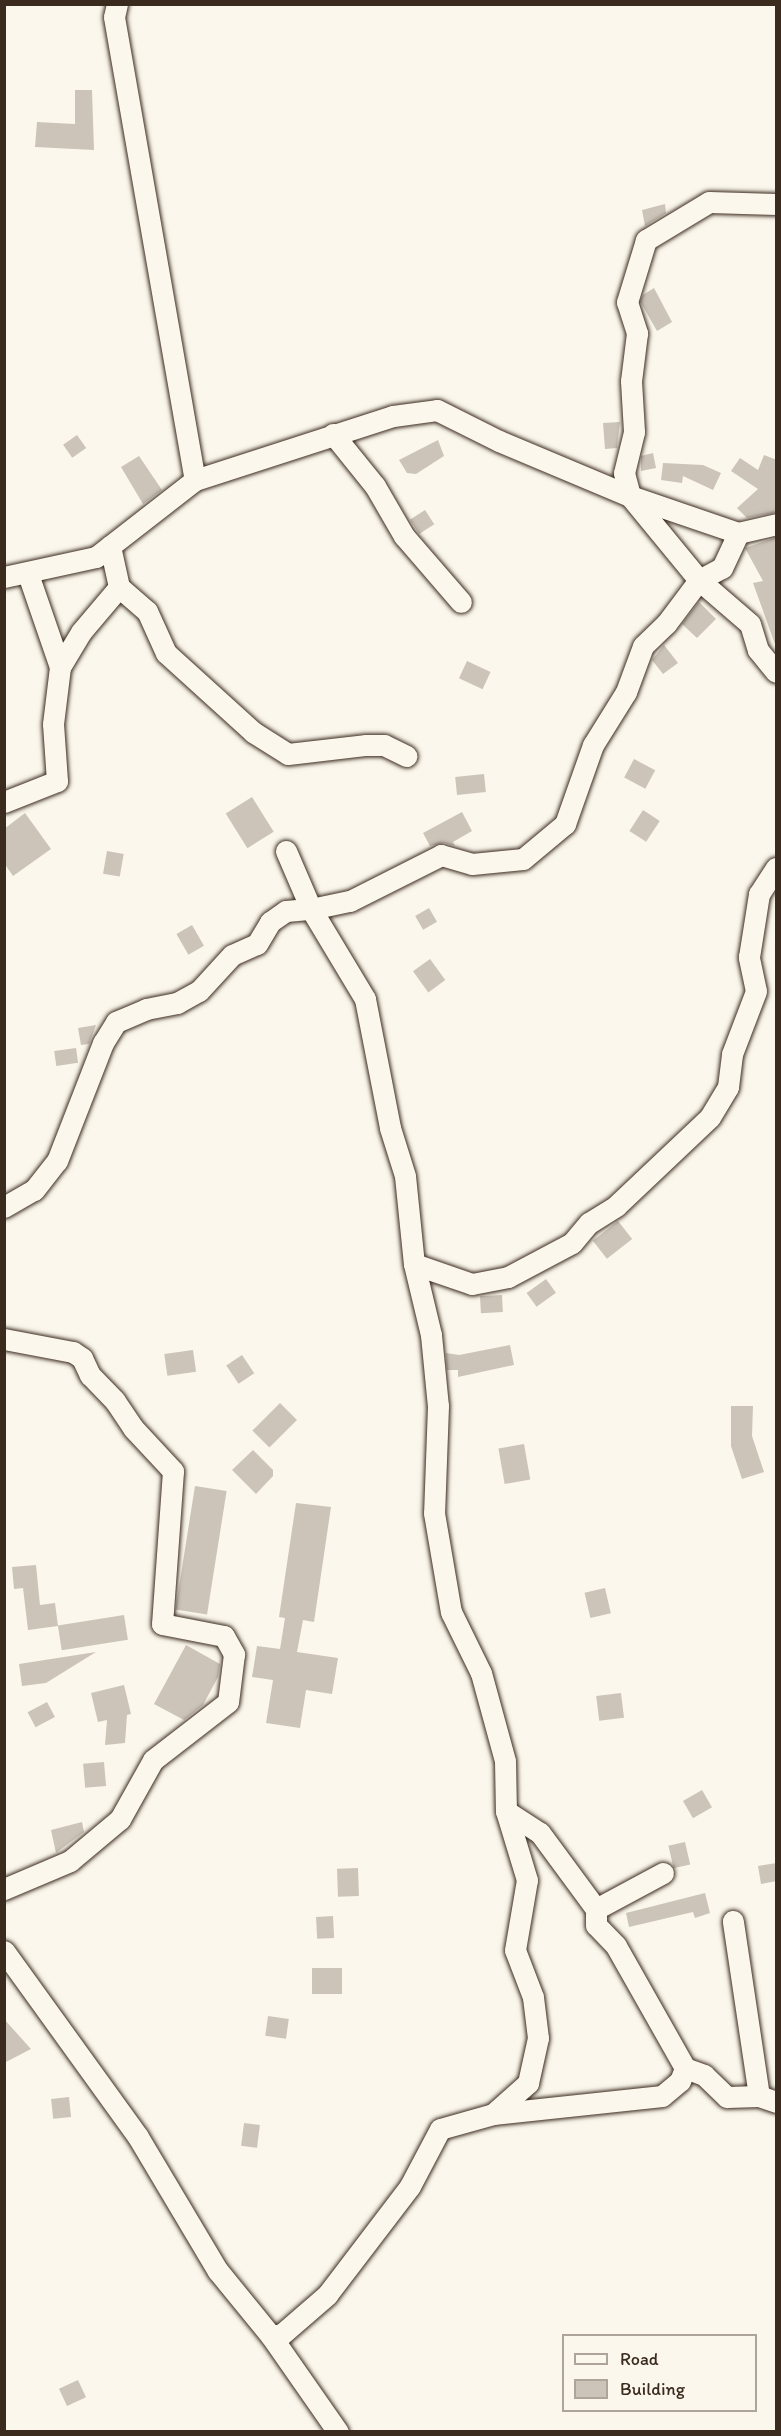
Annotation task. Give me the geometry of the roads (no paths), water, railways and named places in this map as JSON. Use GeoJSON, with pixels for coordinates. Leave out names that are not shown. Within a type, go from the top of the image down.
{"type":"FeatureCollection","features":[{"type":"Feature","properties":{"kind":"street"},"geometry":{"type":"LineString","coordinates":[[117,4],[114,18],[195,480]]}},
{"type":"Feature","properties":{"kind":"street"},"geometry":{"type":"LineString","coordinates":[[777,204],[709,202],[646,240],[627,302],[637,333],[631,381],[634,432],[624,473],[630,496],[699,580],[750,624],[758,650],[777,672]]}},
{"type":"Feature","properties":{"kind":"street"},"geometry":{"type":"LineString","coordinates":[[4,577],[28,574],[96,557],[195,480],[393,416],[437,410],[499,441],[630,496],[738,533],[777,524]]}},
{"type":"Feature","properties":{"kind":"street"},"geometry":{"type":"LineString","coordinates":[[333,434],[375,486],[404,536],[461,602]]}},
{"type":"Feature","properties":{"kind":"street"},"geometry":{"type":"LineString","coordinates":[[4,1207],[34,1190],[57,1161],[103,1043],[116,1022],[146,1009],[177,1003],[199,991],[232,956],[257,944],[270,921],[286,911],[311,909],[350,901],[441,855],[472,864],[523,859],[565,824],[593,745],[626,692],[643,646],[666,624],[699,580],[722,568],[738,533]]}},
{"type":"Feature","properties":{"kind":"street"},"geometry":{"type":"LineString","coordinates":[[111,546],[119,587],[147,611],[166,653],[253,732],[288,754],[366,745],[384,746],[407,756]]}},
{"type":"Feature","properties":{"kind":"street"},"geometry":{"type":"LineString","coordinates":[[28,574],[60,667]]}},
{"type":"Feature","properties":{"kind":"street"},"geometry":{"type":"LineString","coordinates":[[4,802],[57,781],[53,724],[60,667],[81,632],[119,587]]}},
{"type":"Feature","properties":{"kind":"street"},"geometry":{"type":"LineString","coordinates":[[286,851],[311,909],[365,999],[390,1128],[405,1176],[414,1264],[431,1335],[438,1406],[434,1513],[451,1612],[481,1673],[505,1761],[506,1811],[527,1880],[515,1950],[533,1997],[538,2038],[528,2083],[493,2114]]}},
{"type":"Feature","properties":{"kind":"street"},"geometry":{"type":"LineString","coordinates":[[414,1264],[472,1284],[508,1277],[572,1243],[589,1223],[616,1206],[710,1117],[728,1087],[732,1053],[756,991],[749,957],[759,894],[777,868]]}},
{"type":"Feature","properties":{"kind":"street"},"geometry":{"type":"LineString","coordinates":[[4,1339],[73,1352],[81,1358],[90,1375],[115,1401],[133,1428],[173,1471],[162,1624],[224,1636],[234,1654],[228,1702],[153,1760],[120,1819],[70,1862],[4,1889]]}},
{"type":"Feature","properties":{"kind":"street"},"geometry":{"type":"LineString","coordinates":[[506,1811],[540,1833],[596,1910],[596,1925],[616,1946],[685,2068],[704,2075],[727,2097],[768,2099],[733,1921]]}},
{"type":"Feature","properties":{"kind":"street"},"geometry":{"type":"LineString","coordinates":[[596,1910],[663,1873]]}},
{"type":"Feature","properties":{"kind":"street"},"geometry":{"type":"LineString","coordinates":[[4,1951],[138,2137],[219,2271],[271,2336],[338,2432]]}},
{"type":"Feature","properties":{"kind":"street"},"geometry":{"type":"LineString","coordinates":[[271,2336],[282,2334],[327,2295],[410,2186],[440,2129],[493,2114],[662,2096],[680,2081],[685,2068]]}}]}
